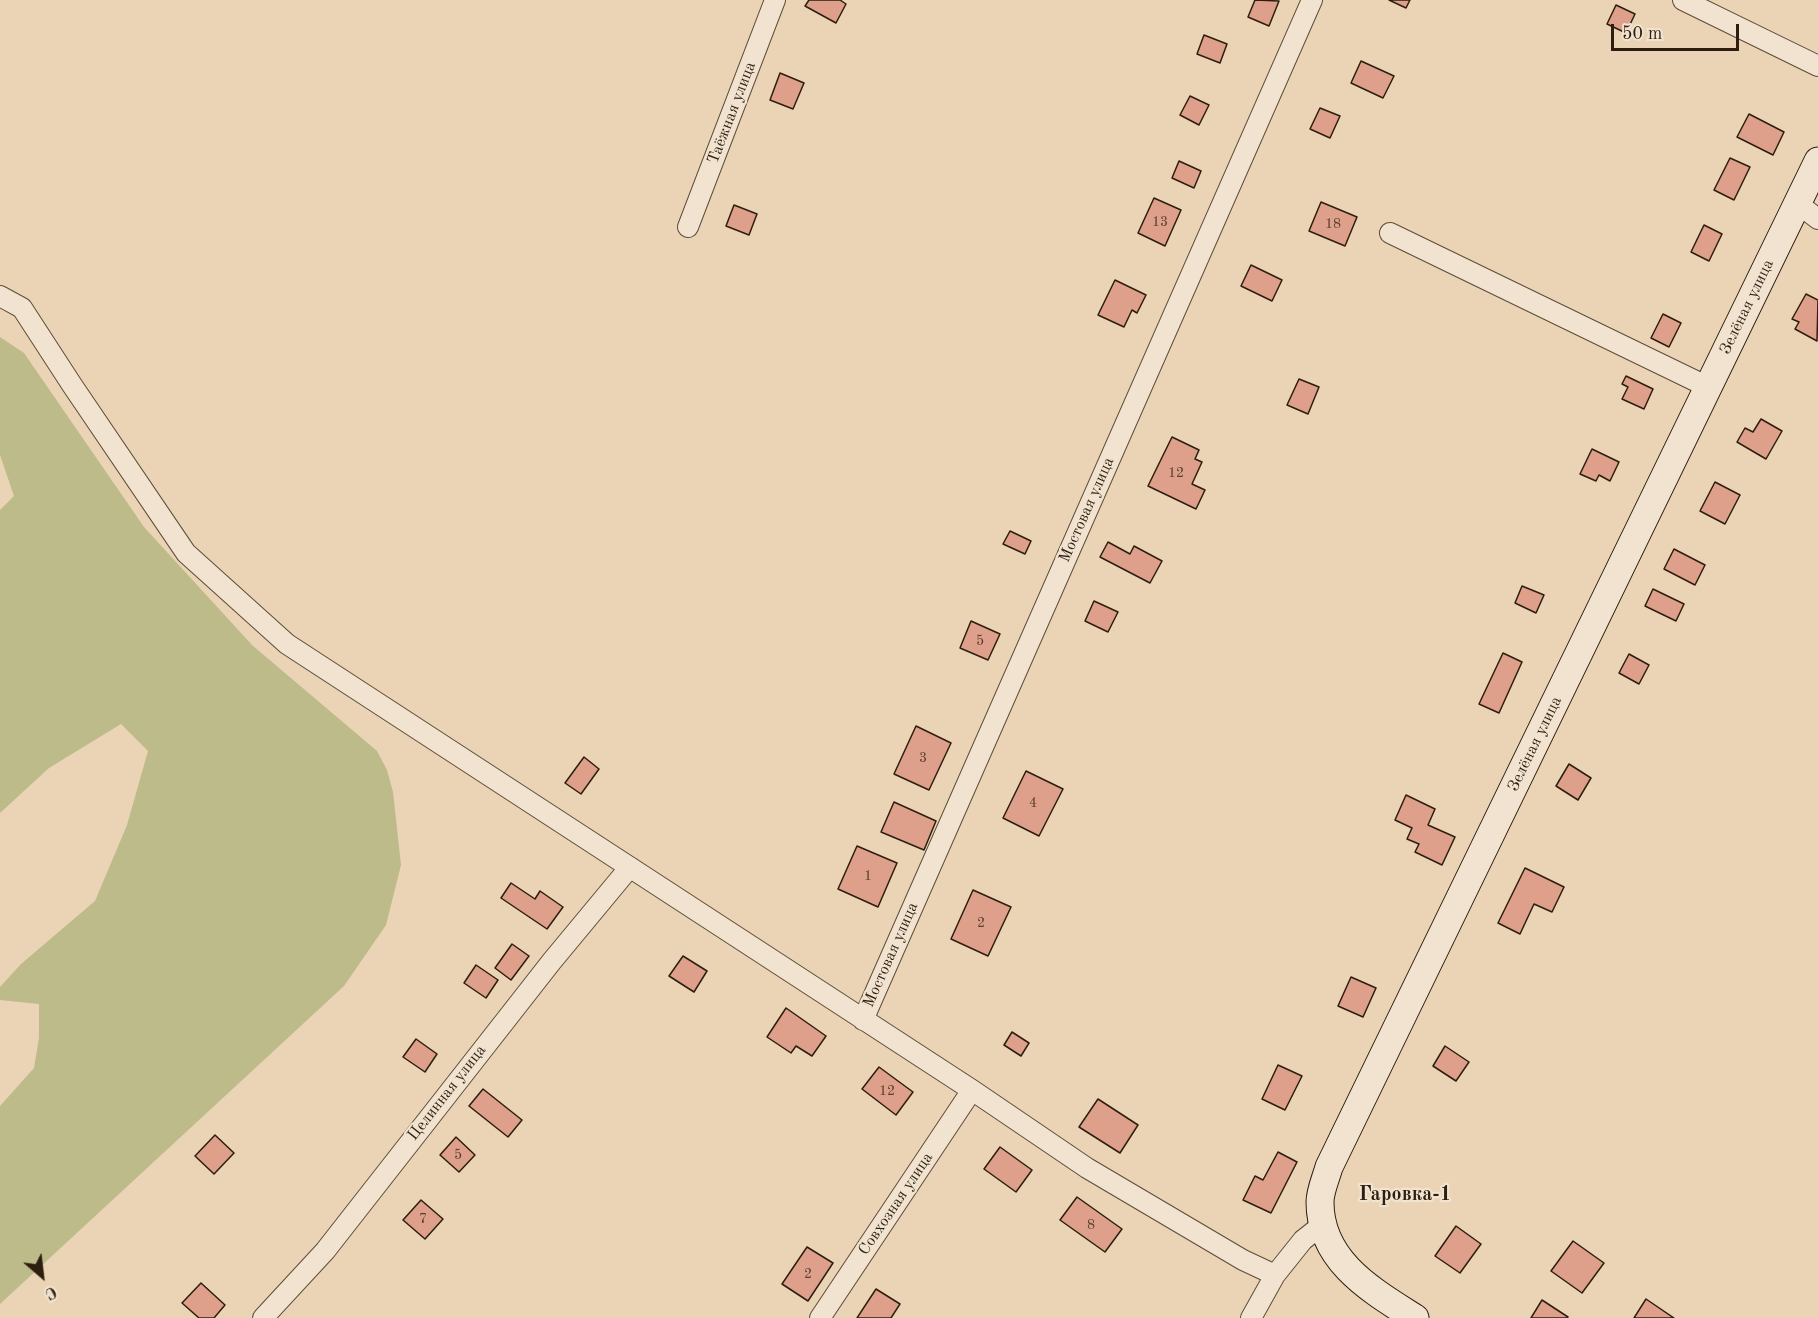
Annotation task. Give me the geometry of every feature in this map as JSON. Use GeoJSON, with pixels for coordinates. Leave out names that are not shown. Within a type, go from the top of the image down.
{"type":"FeatureCollection","features":[{"type":"Feature","properties":{"kind":"main road","name":"Зелёная улица"},"geometry":{"type":"LineString","coordinates":[[1322,1225],[1320,1200],[1329,1167],[1708,387],[1808,211],[1818,161]]}},
{"type":"Feature","properties":{"kind":"main road"},"geometry":{"type":"LineString","coordinates":[[1322,1225],[1331,1248],[1347,1269],[1377,1293],[1415,1318]]}},
{"type":"Feature","properties":{"kind":"street","name":"Таёжная улица"},"geometry":{"type":"LineString","coordinates":[[688,226],[775,0]]}},
{"type":"Feature","properties":{"kind":"street","name":"Мостовая улица"},"geometry":{"type":"LineString","coordinates":[[863,1020],[1312,0]]}},
{"type":"Feature","properties":{"kind":"street"},"geometry":{"type":"LineString","coordinates":[[1683,0],[1818,66]]}},
{"type":"Feature","properties":{"kind":"street"},"geometry":{"type":"LineString","coordinates":[[1390,233],[1708,387]]}},
{"type":"Feature","properties":{"kind":"street"},"geometry":{"type":"LineString","coordinates":[[0,296],[22,308],[72,386],[186,553],[287,644],[972,1090],[1087,1168],[1243,1260],[1275,1275]]}},
{"type":"Feature","properties":{"kind":"street","name":"Целинная улица"},"geometry":{"type":"LineString","coordinates":[[263,1318],[325,1251],[523,998],[630,867]]}},
{"type":"Feature","properties":{"kind":"street","name":"Совхозная улица"},"geometry":{"type":"LineString","coordinates":[[820,1318],[972,1090]]}},
{"type":"Feature","properties":{"kind":"street"},"geometry":{"type":"LineString","coordinates":[[1251,1318],[1275,1275],[1303,1240],[1322,1225]]}},
{"type":"Feature","properties":{"kind":"shaded area"},"geometry":{"type":"Polygon","coordinates":[[[0,337],[24,353],[144,527],[252,645],[377,751],[387,770],[393,792],[401,865],[386,925],[344,986],[0,1304],[0,1106],[34,1068],[39,1038],[39,1004],[0,1000],[0,987],[21,964],[95,901],[127,825],[148,751],[121,724],[49,768],[0,813],[0,510],[14,496],[0,455],[0,337]]]}},
{"type":"Feature","properties":{"kind":"building"},"geometry":{"type":"Polygon","coordinates":[[[809,0],[840,0],[846,4],[836,23],[805,6],[809,0]]]}},
{"type":"Feature","properties":{"kind":"building"},"geometry":{"type":"Polygon","coordinates":[[[1255,0],[1279,1],[1269,26],[1248,17],[1255,0]]]}},
{"type":"Feature","properties":{"kind":"building"},"geometry":{"type":"Polygon","coordinates":[[[1389,0],[1410,0],[1406,8],[1389,0]]]}},
{"type":"Feature","properties":{"kind":"building"},"geometry":{"type":"Polygon","coordinates":[[[1616,5],[1635,14],[1626,33],[1607,24],[1616,5]]]}},
{"type":"Feature","properties":{"kind":"building"},"geometry":{"type":"Polygon","coordinates":[[[1204,35],[1227,44],[1220,63],[1197,54],[1204,35]]]}},
{"type":"Feature","properties":{"kind":"building"},"geometry":{"type":"Polygon","coordinates":[[[1361,61],[1394,76],[1383,98],[1351,83],[1361,61]]]}},
{"type":"Feature","properties":{"kind":"building"},"geometry":{"type":"Polygon","coordinates":[[[780,73],[804,83],[793,109],[770,100],[780,73]]]}},
{"type":"Feature","properties":{"kind":"building"},"geometry":{"type":"Polygon","coordinates":[[[1190,96],[1209,105],[1199,125],[1180,115],[1190,96]]]}},
{"type":"Feature","properties":{"kind":"building"},"geometry":{"type":"Polygon","coordinates":[[[1320,108],[1340,116],[1330,138],[1310,129],[1320,108]]]}},
{"type":"Feature","properties":{"kind":"building"},"geometry":{"type":"Polygon","coordinates":[[[1749,114],[1784,132],[1773,155],[1737,137],[1749,114]]]}},
{"type":"Feature","properties":{"kind":"building"},"geometry":{"type":"Polygon","coordinates":[[[1730,158],[1750,167],[1734,200],[1714,190],[1730,158]]]}},
{"type":"Feature","properties":{"kind":"building"},"geometry":{"type":"Polygon","coordinates":[[[1179,161],[1201,171],[1194,188],[1172,178],[1179,161]]]}},
{"type":"Feature","properties":{"kind":"building"},"geometry":{"type":"Polygon","coordinates":[[[1154,198],[1181,210],[1165,246],[1138,233],[1154,198]]]}},
{"type":"Feature","properties":{"kind":"building"},"geometry":{"type":"Polygon","coordinates":[[[1321,202],[1357,217],[1345,246],[1309,231],[1321,202]]]}},
{"type":"Feature","properties":{"kind":"building"},"geometry":{"type":"Polygon","coordinates":[[[734,205],[757,214],[749,235],[726,226],[734,205]]]}},
{"type":"Feature","properties":{"kind":"building"},"geometry":{"type":"Polygon","coordinates":[[[1704,225],[1722,234],[1709,261],[1691,252],[1704,225]]]}},
{"type":"Feature","properties":{"kind":"building"},"geometry":{"type":"Polygon","coordinates":[[[1251,265],[1282,280],[1272,301],[1241,286],[1251,265]]]}},
{"type":"Feature","properties":{"kind":"building"},"geometry":{"type":"Polygon","coordinates":[[[1115,280],[1146,295],[1137,313],[1132,310],[1124,327],[1098,315],[1115,280]]]}},
{"type":"Feature","properties":{"kind":"building"},"geometry":{"type":"Polygon","coordinates":[[[1806,294],[1818,300],[1817,341],[1795,329],[1799,322],[1792,319],[1806,294]]]}},
{"type":"Feature","properties":{"kind":"building"},"geometry":{"type":"Polygon","coordinates":[[[1663,314],[1681,323],[1669,347],[1651,338],[1663,314]]]}},
{"type":"Feature","properties":{"kind":"building"},"geometry":{"type":"Polygon","coordinates":[[[1626,376],[1653,389],[1644,409],[1622,399],[1628,387],[1622,384],[1626,376]]]}},
{"type":"Feature","properties":{"kind":"building"},"geometry":{"type":"Polygon","coordinates":[[[1299,379],[1319,387],[1308,414],[1287,405],[1299,379]]]}},
{"type":"Feature","properties":{"kind":"building"},"geometry":{"type":"Polygon","coordinates":[[[1761,419],[1782,431],[1766,459],[1737,442],[1745,428],[1753,432],[1761,419]]]}},
{"type":"Feature","properties":{"kind":"building"},"geometry":{"type":"Polygon","coordinates":[[[1172,437],[1199,450],[1195,459],[1202,462],[1192,484],[1205,490],[1196,509],[1148,486],[1172,437]]]}},
{"type":"Feature","properties":{"kind":"building"},"geometry":{"type":"Polygon","coordinates":[[[1592,449],[1619,462],[1610,481],[1599,475],[1596,481],[1580,474],[1592,449]]]}},
{"type":"Feature","properties":{"kind":"building"},"geometry":{"type":"Polygon","coordinates":[[[1715,482],[1740,495],[1725,524],[1700,511],[1715,482]]]}},
{"type":"Feature","properties":{"kind":"building"},"geometry":{"type":"Polygon","coordinates":[[[1010,531],[1031,541],[1025,554],[1003,544],[1010,531]]]}},
{"type":"Feature","properties":{"kind":"building"},"geometry":{"type":"Polygon","coordinates":[[[1108,542],[1130,554],[1134,546],[1162,561],[1150,583],[1100,557],[1108,542]]]}},
{"type":"Feature","properties":{"kind":"building"},"geometry":{"type":"Polygon","coordinates":[[[1674,549],[1705,565],[1695,585],[1664,569],[1674,549]]]}},
{"type":"Feature","properties":{"kind":"building"},"geometry":{"type":"Polygon","coordinates":[[[1522,586],[1544,595],[1536,613],[1515,603],[1522,586]]]}},
{"type":"Feature","properties":{"kind":"building"},"geometry":{"type":"Polygon","coordinates":[[[1653,589],[1684,604],[1676,621],[1645,606],[1653,589]]]}},
{"type":"Feature","properties":{"kind":"building"},"geometry":{"type":"Polygon","coordinates":[[[1094,601],[1118,612],[1108,632],[1085,621],[1094,601]]]}},
{"type":"Feature","properties":{"kind":"building"},"geometry":{"type":"Polygon","coordinates":[[[971,621],[1000,634],[988,660],[960,648],[971,621]]]}},
{"type":"Feature","properties":{"kind":"building"},"geometry":{"type":"Polygon","coordinates":[[[1503,653],[1522,662],[1499,713],[1479,704],[1503,653]]]}},
{"type":"Feature","properties":{"kind":"building"},"geometry":{"type":"Polygon","coordinates":[[[1629,654],[1649,665],[1639,684],[1619,673],[1629,654]]]}},
{"type":"Feature","properties":{"kind":"building"},"geometry":{"type":"Polygon","coordinates":[[[916,726],[951,743],[929,790],[894,774],[916,726]]]}},
{"type":"Feature","properties":{"kind":"building"},"geometry":{"type":"Polygon","coordinates":[[[584,757],[599,769],[581,794],[565,783],[584,757]]]}},
{"type":"Feature","properties":{"kind":"building"},"geometry":{"type":"Polygon","coordinates":[[[1569,764],[1591,778],[1578,800],[1556,786],[1569,764]]]}},
{"type":"Feature","properties":{"kind":"building"},"geometry":{"type":"Polygon","coordinates":[[[1026,771],[1063,789],[1039,836],[1003,818],[1026,771]]]}},
{"type":"Feature","properties":{"kind":"building"},"geometry":{"type":"Polygon","coordinates":[[[1406,795],[1435,809],[1428,825],[1455,837],[1442,865],[1415,852],[1419,844],[1407,839],[1412,828],[1395,820],[1406,795]]]}},
{"type":"Feature","properties":{"kind":"building"},"geometry":{"type":"Polygon","coordinates":[[[894,802],[936,821],[924,850],[881,832],[894,802]]]}},
{"type":"Feature","properties":{"kind":"building"},"geometry":{"type":"Polygon","coordinates":[[[857,846],[897,863],[878,907],[838,889],[857,846]]]}},
{"type":"Feature","properties":{"kind":"building"},"geometry":{"type":"Polygon","coordinates":[[[1525,868],[1564,887],[1552,912],[1534,904],[1520,934],[1498,923],[1525,868]]]}},
{"type":"Feature","properties":{"kind":"building"},"geometry":{"type":"Polygon","coordinates":[[[511,883],[535,899],[540,891],[563,907],[547,929],[501,898],[511,883]]]}},
{"type":"Feature","properties":{"kind":"building"},"geometry":{"type":"Polygon","coordinates":[[[973,890],[1011,907],[988,956],[951,939],[973,890]]]}},
{"type":"Feature","properties":{"kind":"building"},"geometry":{"type":"Polygon","coordinates":[[[512,944],[529,956],[511,980],[495,968],[512,944]]]}},
{"type":"Feature","properties":{"kind":"building"},"geometry":{"type":"Polygon","coordinates":[[[683,956],[707,971],[694,992],[669,976],[683,956]]]}},
{"type":"Feature","properties":{"kind":"building"},"geometry":{"type":"Polygon","coordinates":[[[476,965],[498,980],[486,998],[464,983],[476,965]]]}},
{"type":"Feature","properties":{"kind":"building"},"geometry":{"type":"Polygon","coordinates":[[[1351,977],[1376,988],[1363,1017],[1338,1006],[1351,977]]]}},
{"type":"Feature","properties":{"kind":"building"},"geometry":{"type":"Polygon","coordinates":[[[786,1008],[826,1036],[812,1056],[796,1046],[791,1053],[767,1037],[786,1008]]]}},
{"type":"Feature","properties":{"kind":"building"},"geometry":{"type":"Polygon","coordinates":[[[1012,1032],[1029,1043],[1021,1056],[1004,1045],[1012,1032]]]}},
{"type":"Feature","properties":{"kind":"building"},"geometry":{"type":"Polygon","coordinates":[[[416,1039],[437,1054],[425,1072],[403,1057],[416,1039]]]}},
{"type":"Feature","properties":{"kind":"building"},"geometry":{"type":"Polygon","coordinates":[[[1445,1046],[1469,1062],[1456,1081],[1433,1066],[1445,1046]]]}},
{"type":"Feature","properties":{"kind":"building"},"geometry":{"type":"Polygon","coordinates":[[[1278,1065],[1302,1076],[1285,1110],[1262,1099],[1278,1065]]]}},
{"type":"Feature","properties":{"kind":"building"},"geometry":{"type":"Polygon","coordinates":[[[879,1067],[913,1092],[896,1115],[862,1089],[879,1067]]]}},
{"type":"Feature","properties":{"kind":"building"},"geometry":{"type":"Polygon","coordinates":[[[483,1089],[522,1120],[508,1137],[469,1106],[483,1089]]]}},
{"type":"Feature","properties":{"kind":"building"},"geometry":{"type":"Polygon","coordinates":[[[1098,1099],[1138,1125],[1120,1153],[1079,1127],[1098,1099]]]}},
{"type":"Feature","properties":{"kind":"building"},"geometry":{"type":"Polygon","coordinates":[[[215,1135],[234,1153],[214,1174],[195,1156],[215,1135]]]}},
{"type":"Feature","properties":{"kind":"building"},"geometry":{"type":"Polygon","coordinates":[[[456,1137],[475,1155],[459,1172],[440,1155],[456,1137]]]}},
{"type":"Feature","properties":{"kind":"building"},"geometry":{"type":"Polygon","coordinates":[[[1000,1147],[1032,1170],[1016,1192],[984,1169],[1000,1147]]]}},
{"type":"Feature","properties":{"kind":"building"},"geometry":{"type":"Polygon","coordinates":[[[1278,1152],[1297,1162],[1271,1213],[1243,1200],[1255,1176],[1263,1180],[1278,1152]]]}},
{"type":"Feature","properties":{"kind":"building"},"geometry":{"type":"Polygon","coordinates":[[[1077,1197],[1122,1229],[1105,1252],[1060,1220],[1077,1197]]]}},
{"type":"Feature","properties":{"kind":"building"},"geometry":{"type":"Polygon","coordinates":[[[421,1200],[443,1219],[425,1239],[403,1220],[421,1200]]]}},
{"type":"Feature","properties":{"kind":"building"},"geometry":{"type":"Polygon","coordinates":[[[1456,1226],[1481,1244],[1460,1273],[1435,1256],[1456,1226]]]}},
{"type":"Feature","properties":{"kind":"building"},"geometry":{"type":"Polygon","coordinates":[[[1573,1241],[1604,1263],[1582,1293],[1551,1271],[1573,1241]]]}},
{"type":"Feature","properties":{"kind":"building"},"geometry":{"type":"Polygon","coordinates":[[[807,1247],[833,1263],[808,1301],[782,1284],[807,1247]]]}},
{"type":"Feature","properties":{"kind":"building"},"geometry":{"type":"Polygon","coordinates":[[[201,1283],[225,1305],[214,1318],[199,1318],[182,1303],[201,1283]]]}},
{"type":"Feature","properties":{"kind":"building"},"geometry":{"type":"Polygon","coordinates":[[[876,1289],[900,1304],[891,1318],[857,1318],[876,1289]]]}},
{"type":"Feature","properties":{"kind":"building"},"geometry":{"type":"Polygon","coordinates":[[[1646,1299],[1674,1318],[1634,1318],[1646,1299]]]}},
{"type":"Feature","properties":{"kind":"building"},"geometry":{"type":"Polygon","coordinates":[[[1542,1300],[1568,1317],[1531,1318],[1542,1300]]]}},
{"type":"Feature","properties":{"kind":"district","name":"Гаровка-1"},"geometry":{"type":"Point","coordinates":[1405,1195]}}]}
